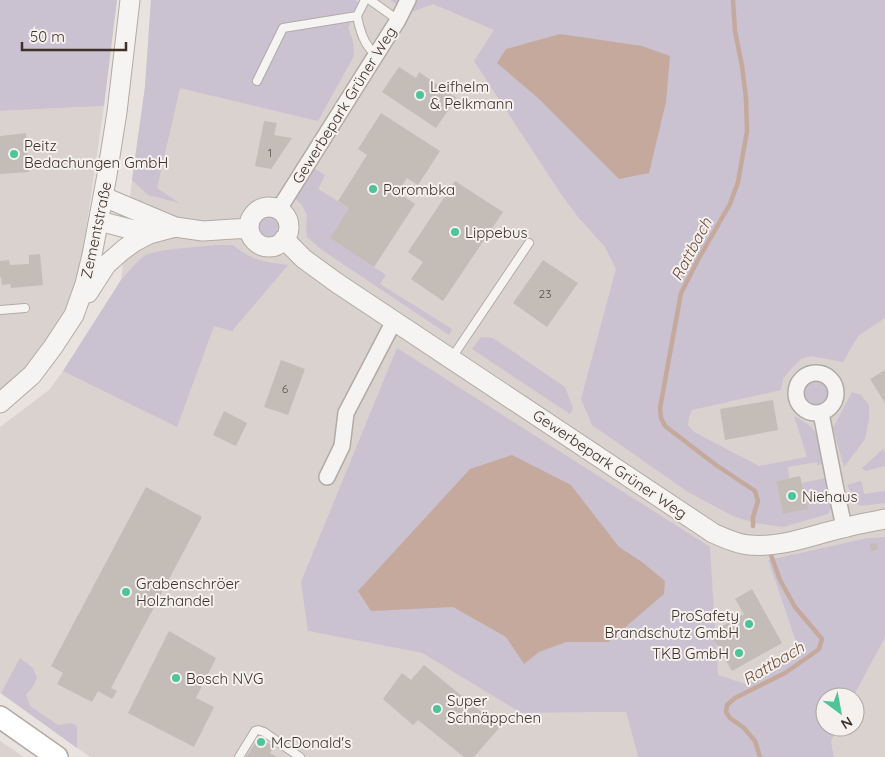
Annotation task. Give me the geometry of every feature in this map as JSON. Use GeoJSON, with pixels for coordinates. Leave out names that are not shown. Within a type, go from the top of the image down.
{"type":"FeatureCollection","features":[{"type":"Feature","properties":{"kind":"main road"},"geometry":{"type":"LineString","coordinates":[[2,721],[57,757]]}},
{"type":"Feature","properties":{"kind":"street","name":"Zementstraße"},"geometry":{"type":"LineString","coordinates":[[0,403],[32,375],[53,347],[74,315],[85,284],[104,197],[117,112],[130,0]]}},
{"type":"Feature","properties":{"kind":"street","name":"Gewerbepark Grüner Weg"},"geometry":{"type":"LineString","coordinates":[[279,210],[398,20],[408,0]]}},
{"type":"Feature","properties":{"kind":"street"},"geometry":{"type":"LineString","coordinates":[[104,197],[175,227],[203,231],[249,228]]}},
{"type":"Feature","properties":{"kind":"street"},"geometry":{"type":"LineString","coordinates":[[271,207],[279,210],[285,215],[288,223],[288,232],[284,239],[277,245],[259,244],[252,237],[249,228],[250,220],[255,212],[262,208],[271,207]]}},
{"type":"Feature","properties":{"kind":"street"},"geometry":{"type":"LineString","coordinates":[[99,220],[149,234]]}},
{"type":"Feature","properties":{"kind":"street"},"geometry":{"type":"LineString","coordinates":[[74,315],[106,266],[123,250],[149,234],[175,227]]}},
{"type":"Feature","properties":{"kind":"street","name":"Gewerbepark Grüner Weg"},"geometry":{"type":"LineString","coordinates":[[284,239],[304,259],[394,321],[713,533],[748,545],[766,545],[789,543],[844,527],[885,519]]}},
{"type":"Feature","properties":{"kind":"street"},"geometry":{"type":"LineString","coordinates":[[327,477],[342,446],[346,413],[394,321]]}},
{"type":"Feature","properties":{"kind":"street"},"geometry":{"type":"LineString","coordinates":[[821,413],[844,527]]}},
{"type":"Feature","properties":{"kind":"lane"},"geometry":{"type":"LineString","coordinates":[[365,0],[357,16],[368,48],[376,55]]}},
{"type":"Feature","properties":{"kind":"lane"},"geometry":{"type":"LineString","coordinates":[[370,0],[398,20]]}},
{"type":"Feature","properties":{"kind":"lane"},"geometry":{"type":"LineString","coordinates":[[258,80],[283,28],[357,16]]}},
{"type":"Feature","properties":{"kind":"lane"},"geometry":{"type":"LineString","coordinates":[[451,359],[529,243]]}},
{"type":"Feature","properties":{"kind":"lane"},"geometry":{"type":"LineString","coordinates":[[0,310],[25,308]]}},
{"type":"Feature","properties":{"kind":"lane"},"geometry":{"type":"LineString","coordinates":[[239,757],[255,731],[258,730],[264,732],[297,756]]}},
{"type":"Feature","properties":{"kind":"shaded area"},"geometry":{"type":"Polygon","coordinates":[[[0,0],[117,0],[104,106],[0,111],[0,0]]]}},
{"type":"Feature","properties":{"kind":"shaded area"},"geometry":{"type":"Polygon","coordinates":[[[151,0],[885,0],[885,537],[867,538],[768,560],[798,648],[746,684],[717,675],[710,547],[308,631],[422,653],[521,713],[626,712],[638,757],[90,757],[0,693],[0,427],[49,390],[121,280],[145,87],[151,0]]]}},
{"type":"Feature","properties":{"kind":"shaded area"},"geometry":{"type":"Polygon","coordinates":[[[151,0],[354,0],[358,2],[348,28],[353,41],[354,56],[318,121],[180,88],[157,188],[179,203],[148,195],[132,180],[145,87],[151,0]]]}},
{"type":"Feature","properties":{"kind":"shaded area"},"geometry":{"type":"Polygon","coordinates":[[[390,0],[885,0],[885,318],[858,336],[843,362],[811,356],[801,359],[783,379],[781,390],[692,410],[688,425],[694,432],[759,466],[807,457],[794,416],[803,421],[817,434],[823,464],[817,465],[817,462],[788,467],[789,478],[776,481],[783,514],[807,509],[802,483],[826,478],[832,507],[828,514],[783,527],[755,523],[733,516],[688,492],[592,425],[581,399],[616,269],[605,247],[578,217],[559,191],[474,61],[494,30],[433,4],[409,13],[390,0]]]}},
{"type":"Feature","properties":{"kind":"shaded area"},"geometry":{"type":"Polygon","coordinates":[[[560,34],[642,46],[670,56],[666,102],[649,173],[619,179],[538,98],[497,63],[506,49],[560,34]]]}},
{"type":"Feature","properties":{"kind":"shaded area"},"geometry":{"type":"Polygon","coordinates":[[[104,106],[83,250],[76,284],[60,321],[27,369],[0,392],[0,111],[104,106]]]}},
{"type":"Feature","properties":{"kind":"shaded area"},"geometry":{"type":"Polygon","coordinates":[[[312,167],[325,175],[318,189],[349,208],[330,238],[386,275],[380,284],[452,329],[449,335],[322,250],[307,237],[307,215],[302,205],[292,196],[312,167]]]}},
{"type":"Feature","properties":{"kind":"shaded area"},"geometry":{"type":"Polygon","coordinates":[[[265,217],[273,217],[279,223],[279,231],[273,237],[265,237],[259,231],[259,223],[265,217]]]}},
{"type":"Feature","properties":{"kind":"shaded area"},"geometry":{"type":"Polygon","coordinates":[[[233,245],[259,260],[288,265],[232,331],[214,326],[177,427],[63,371],[121,280],[142,257],[159,251],[233,245]]]}},
{"type":"Feature","properties":{"kind":"shaded area"},"geometry":{"type":"Polygon","coordinates":[[[481,337],[493,338],[565,387],[573,408],[570,414],[472,349],[481,337]]]}},
{"type":"Feature","properties":{"kind":"shaded area"},"geometry":{"type":"Polygon","coordinates":[[[397,348],[710,547],[718,675],[746,684],[798,648],[768,560],[867,538],[885,537],[885,637],[858,687],[815,687],[815,737],[833,737],[831,741],[834,757],[638,757],[626,712],[521,713],[422,653],[308,631],[301,582],[397,348]]]}},
{"type":"Feature","properties":{"kind":"shaded area"},"geometry":{"type":"Polygon","coordinates":[[[816,380],[825,384],[829,393],[825,402],[816,406],[807,402],[803,393],[807,384],[816,380]]]}},
{"type":"Feature","properties":{"kind":"shaded area"},"geometry":{"type":"Polygon","coordinates":[[[852,392],[861,395],[869,405],[869,420],[865,439],[844,467],[833,428],[852,392]]]}},
{"type":"Feature","properties":{"kind":"shaded area"},"geometry":{"type":"Polygon","coordinates":[[[883,449],[885,453],[885,466],[865,471],[862,468],[883,449]]]}},
{"type":"Feature","properties":{"kind":"shaded area"},"geometry":{"type":"Polygon","coordinates":[[[512,455],[571,485],[619,547],[642,562],[665,581],[664,594],[608,642],[566,642],[539,652],[524,664],[506,637],[453,607],[371,611],[358,591],[470,469],[512,455]]]}},
{"type":"Feature","properties":{"kind":"shaded area"},"geometry":{"type":"Polygon","coordinates":[[[860,481],[864,494],[885,491],[885,503],[861,506],[853,502],[852,494],[847,485],[860,481]]]}},
{"type":"Feature","properties":{"kind":"shaded area"},"geometry":{"type":"Polygon","coordinates":[[[885,634],[885,757],[834,757],[831,741],[833,737],[865,737],[865,687],[858,687],[885,634]]]}},
{"type":"Feature","properties":{"kind":"shaded area"},"geometry":{"type":"Polygon","coordinates":[[[20,658],[33,668],[37,678],[26,695],[30,706],[58,725],[72,723],[77,726],[77,748],[1,693],[20,658]]]}},
{"type":"Feature","properties":{"kind":"shaded area"},"geometry":{"type":"Polygon","coordinates":[[[0,741],[24,757],[0,757],[0,741]]]}},
{"type":"Feature","properties":{"kind":"building","name":"Leifhelm & Pelkmann"},"geometry":{"type":"Polygon","coordinates":[[[399,67],[416,78],[419,72],[457,98],[436,128],[382,92],[399,67]]]}},
{"type":"Feature","properties":{"kind":"building","name":"Porombka"},"geometry":{"type":"Polygon","coordinates":[[[381,113],[440,151],[418,185],[407,178],[398,192],[415,204],[374,267],[330,238],[349,208],[338,201],[367,155],[358,149],[381,113]]]}},
{"type":"Feature","properties":{"kind":"building"},"geometry":{"type":"Polygon","coordinates":[[[264,121],[277,123],[274,135],[292,138],[271,169],[255,166],[264,121]]]}},
{"type":"Feature","properties":{"kind":"building","name":"Peitz Bedachungen GmbH"},"geometry":{"type":"Polygon","coordinates":[[[26,133],[29,172],[0,174],[0,136],[26,133]]]}},
{"type":"Feature","properties":{"kind":"building","name":"Lippebus"},"geometry":{"type":"Polygon","coordinates":[[[455,181],[503,212],[443,301],[411,279],[423,262],[408,252],[455,181]]]}},
{"type":"Feature","properties":{"kind":"building"},"geometry":{"type":"Polygon","coordinates":[[[40,254],[43,285],[11,288],[10,284],[2,285],[0,261],[9,260],[10,265],[29,264],[29,255],[40,254]]]}},
{"type":"Feature","properties":{"kind":"building","name":"Lippebus"},"geometry":{"type":"Polygon","coordinates":[[[543,260],[578,283],[547,327],[513,303],[543,260]]]}},
{"type":"Feature","properties":{"kind":"building"},"geometry":{"type":"Polygon","coordinates":[[[281,360],[305,369],[288,415],[264,407],[281,360]]]}},
{"type":"Feature","properties":{"kind":"building"},"geometry":{"type":"Polygon","coordinates":[[[885,370],[885,403],[870,379],[885,370]]]}},
{"type":"Feature","properties":{"kind":"building"},"geometry":{"type":"Polygon","coordinates":[[[773,400],[778,430],[725,440],[720,409],[773,400]]]}},
{"type":"Feature","properties":{"kind":"building"},"geometry":{"type":"Polygon","coordinates":[[[224,411],[247,423],[236,446],[213,435],[224,411]]]}},
{"type":"Feature","properties":{"kind":"building","name":"Niehaus"},"geometry":{"type":"Polygon","coordinates":[[[800,476],[808,509],[783,514],[776,481],[800,476]]]}},
{"type":"Feature","properties":{"kind":"building","name":"Grabenschröer Holzhandel"},"geometry":{"type":"Polygon","coordinates":[[[146,487],[202,517],[111,688],[117,691],[112,699],[98,691],[92,702],[57,684],[63,673],[51,666],[146,487]]]}},
{"type":"Feature","properties":{"kind":"building"},"geometry":{"type":"Polygon","coordinates":[[[876,543],[878,549],[871,551],[870,544],[876,543]]]}},
{"type":"Feature","properties":{"kind":"building","name":"ProSafety Brandschutz GmbH"},"geometry":{"type":"Polygon","coordinates":[[[752,589],[782,643],[732,671],[710,633],[744,614],[735,599],[752,589]]]}},
{"type":"Feature","properties":{"kind":"building","name":"Bosch NVG"},"geometry":{"type":"Polygon","coordinates":[[[169,631],[216,658],[196,698],[214,707],[194,747],[128,713],[169,631]]]}},
{"type":"Feature","properties":{"kind":"building","name":"Super Schnäppchen"},"geometry":{"type":"Polygon","coordinates":[[[424,665],[500,727],[474,757],[464,757],[418,720],[413,725],[383,699],[402,673],[411,680],[424,665]]]}},
{"type":"Feature","properties":{"kind":"building","name":"McDonald's"},"geometry":{"type":"Polygon","coordinates":[[[259,737],[274,747],[270,753],[277,757],[246,757],[259,737]]]}},
{"type":"Feature","properties":{"kind":"waterway","name":"Rattbach"},"geometry":{"type":"LineString","coordinates":[[733,0],[735,31],[746,98],[747,131],[738,182],[730,204],[681,293],[660,408],[661,418],[665,426],[716,465],[755,491],[758,501],[753,517],[753,526]]}},
{"type":"Feature","properties":{"kind":"waterway","name":"Rattbach"},"geometry":{"type":"LineString","coordinates":[[760,757],[755,741],[726,712],[727,705],[735,698],[785,673],[819,649],[822,639],[795,607],[780,580],[771,555]]}},
{"type":"Feature","properties":{"kind":"place","name":"Leifhelm & Pelkmann"},"geometry":{"type":"Point","coordinates":[420,95]}},
{"type":"Feature","properties":{"kind":"place","name":"Peitz Bedachungen GmbH"},"geometry":{"type":"Point","coordinates":[14,154]}},
{"type":"Feature","properties":{"kind":"place","name":"Porombka"},"geometry":{"type":"Point","coordinates":[373,189]}},
{"type":"Feature","properties":{"kind":"place","name":"Lippebus"},"geometry":{"type":"Point","coordinates":[455,232]}},
{"type":"Feature","properties":{"kind":"place","name":"Niehaus"},"geometry":{"type":"Point","coordinates":[792,496]}},
{"type":"Feature","properties":{"kind":"place","name":"Grabenschröer Holzhandel"},"geometry":{"type":"Point","coordinates":[126,592]}},
{"type":"Feature","properties":{"kind":"place","name":"ProSafety Brandschutz GmbH"},"geometry":{"type":"Point","coordinates":[749,624]}},
{"type":"Feature","properties":{"kind":"place","name":"TKB GmbH"},"geometry":{"type":"Point","coordinates":[739,653]}},
{"type":"Feature","properties":{"kind":"place","name":"Bosch NVG"},"geometry":{"type":"Point","coordinates":[176,678]}},
{"type":"Feature","properties":{"kind":"place","name":"Super Schnäppchen"},"geometry":{"type":"Point","coordinates":[437,709]}},
{"type":"Feature","properties":{"kind":"place","name":"McDonald's"},"geometry":{"type":"Point","coordinates":[261,742]}}]}
